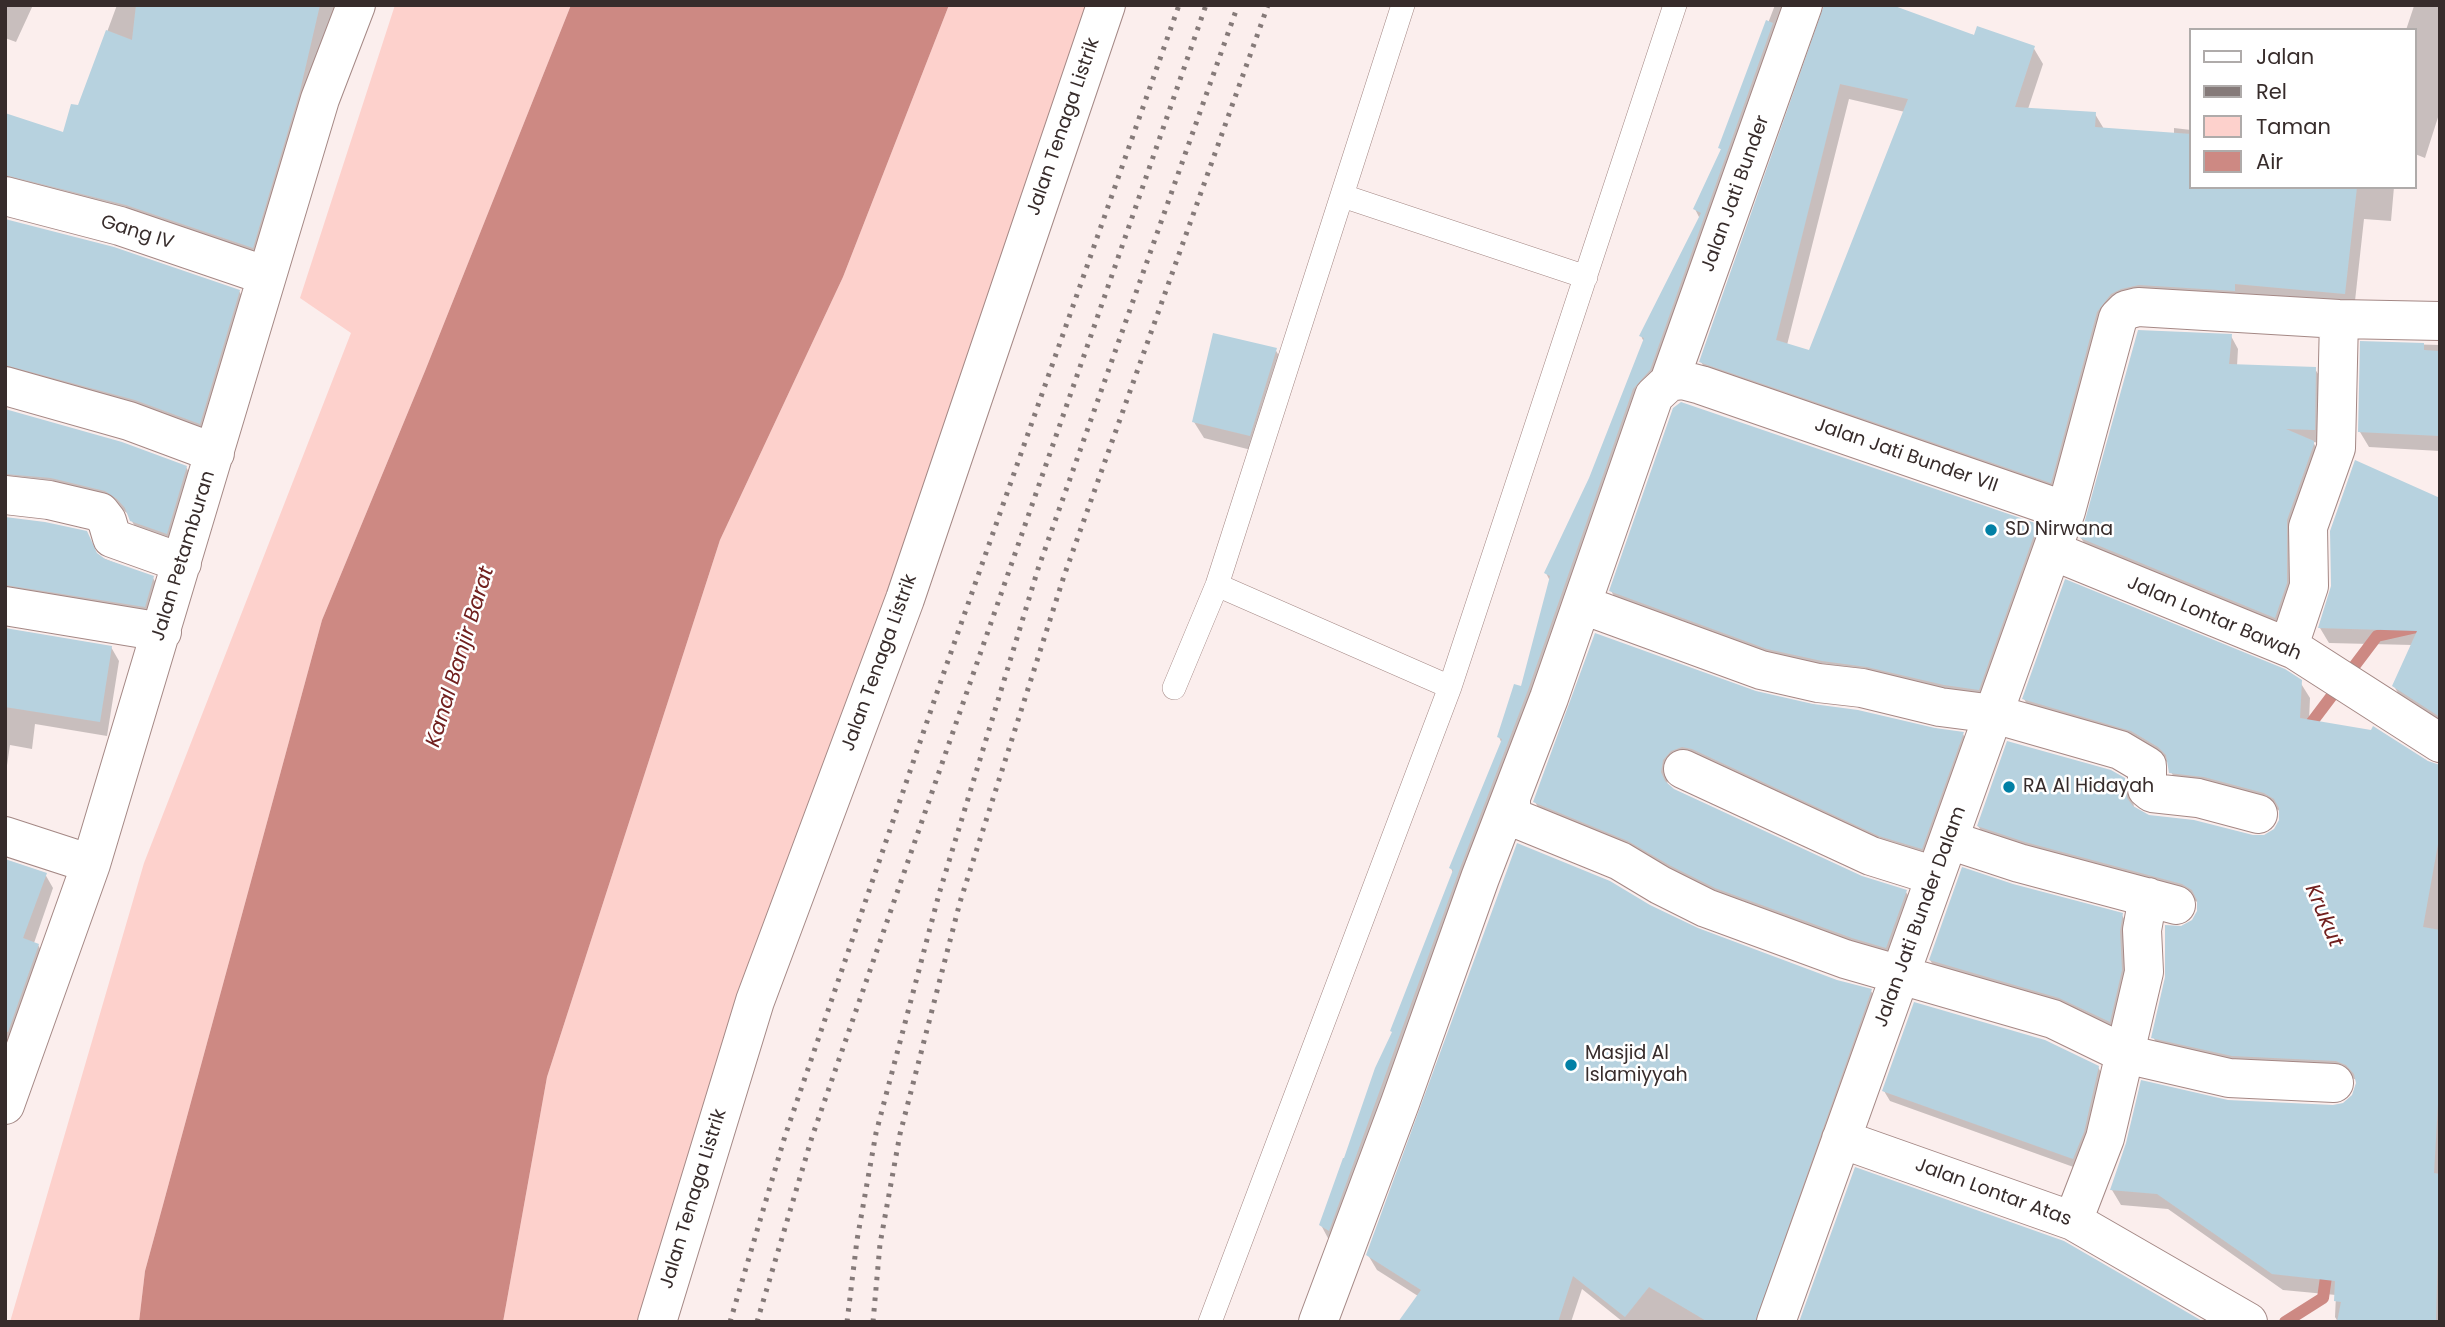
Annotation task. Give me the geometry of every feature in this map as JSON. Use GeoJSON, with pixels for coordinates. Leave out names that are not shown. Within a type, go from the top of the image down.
{"type":"FeatureCollection","features":[{"type":"Feature","properties":{"kind":"street","name":"Jalan Petamburan"},"geometry":{"type":"LineString","coordinates":[[5,1105],[91,864],[320,99],[356,5]]}},
{"type":"Feature","properties":{"kind":"street","name":"Jalan Tenaga Listrik"},"geometry":{"type":"LineString","coordinates":[[657,1322],[755,1001],[905,599],[1106,5]]}},
{"type":"Feature","properties":{"kind":"street","name":"Jalan Jati Bunder"},"geometry":{"type":"LineString","coordinates":[[1669,382],[1803,5]]}},
{"type":"Feature","properties":{"kind":"street","name":"Gang IV"},"geometry":{"type":"LineString","coordinates":[[5,196],[120,226],[267,276]]}},
{"type":"Feature","properties":{"kind":"street"},"geometry":{"type":"LineString","coordinates":[[2066,511],[2118,318],[2126,310],[2137,307],[2339,319],[2440,321]]}},
{"type":"Feature","properties":{"kind":"street"},"geometry":{"type":"LineString","coordinates":[[2310,660],[2291,640],[2309,586],[2308,527],[2336,447],[2339,319]]}},
{"type":"Feature","properties":{"kind":"street","name":"Jalan Jati Bunder VII"},"geometry":{"type":"LineString","coordinates":[[1669,382],[1682,380],[1701,385],[2066,511]]}},
{"type":"Feature","properties":{"kind":"street"},"geometry":{"type":"LineString","coordinates":[[1318,1322],[1583,605],[1654,396],[1669,382]]}},
{"type":"Feature","properties":{"kind":"street"},"geometry":{"type":"LineString","coordinates":[[5,386],[129,421],[215,453]]}},
{"type":"Feature","properties":{"kind":"street"},"geometry":{"type":"LineString","coordinates":[[5,495],[48,500],[100,512],[107,521],[112,538],[182,563]]}},
{"type":"Feature","properties":{"kind":"street","name":"Jalan Jati Bunder Dalam"},"geometry":{"type":"LineString","coordinates":[[1776,1322],[2066,511]]}},
{"type":"Feature","properties":{"kind":"street","name":"Jalan Lontar Bawah"},"geometry":{"type":"LineString","coordinates":[[2053,551],[2310,660],[2440,743]]}},
{"type":"Feature","properties":{"kind":"street"},"geometry":{"type":"LineString","coordinates":[[1583,605],[1761,670],[1818,683],[1862,688],[1940,707],[1994,714],[2120,750],[2147,766],[2147,789],[2152,793],[2199,798],[2258,814]]}},
{"type":"Feature","properties":{"kind":"street"},"geometry":{"type":"LineString","coordinates":[[5,606],[162,632]]}},
{"type":"Feature","properties":{"kind":"street"},"geometry":{"type":"LineString","coordinates":[[1683,769],[1871,856],[1935,876]]}},
{"type":"Feature","properties":{"kind":"street"},"geometry":{"type":"LineString","coordinates":[[1511,798],[1511,808],[1517,819],[1620,861],[1706,908],[1845,959],[2053,1019],[2125,1054],[2229,1078],[2334,1083]]}},
{"type":"Feature","properties":{"kind":"street"},"geometry":{"type":"LineString","coordinates":[[5,836],[91,864]]}},
{"type":"Feature","properties":{"kind":"street"},"geometry":{"type":"LineString","coordinates":[[1949,841],[2162,901],[2142,930],[2144,972],[2125,1054],[2105,1138],[2073,1221]]}},
{"type":"Feature","properties":{"kind":"street","name":"Jalan Lontar Atas"},"geometry":{"type":"LineString","coordinates":[[1841,1139],[2073,1221],[2240,1317]]}},
{"type":"Feature","properties":{"kind":"lane"},"geometry":{"type":"LineString","coordinates":[[1174,688],[1217,585],[1403,5]]}},
{"type":"Feature","properties":{"kind":"lane"},"geometry":{"type":"LineString","coordinates":[[1210,1322],[1450,687],[1675,5]]}},
{"type":"Feature","properties":{"kind":"lane"},"geometry":{"type":"LineString","coordinates":[[1343,196],[1586,277]]}},
{"type":"Feature","properties":{"kind":"lane"},"geometry":{"type":"LineString","coordinates":[[1217,585],[1450,687]]}},
{"type":"Feature","properties":{"kind":"green space"},"geometry":{"type":"Polygon","coordinates":[[[395,5],[571,5],[322,620],[145,1271],[139,1322],[10,1322],[144,863],[351,333],[300,298],[395,5]]]}},
{"type":"Feature","properties":{"kind":"green space"},"geometry":{"type":"Polygon","coordinates":[[[949,5],[1110,5],[653,1322],[503,1322],[547,1077],[720,540],[843,277],[949,5]]]}},
{"type":"Feature","properties":{"kind":"water","name":"Kanal Banjir Barat"},"geometry":{"type":"Polygon","coordinates":[[[571,5],[949,5],[843,277],[720,540],[547,1077],[503,1322],[139,1322],[145,1271],[322,620],[571,5]]]}},
{"type":"Feature","properties":{"kind":"building"},"geometry":{"type":"Polygon","coordinates":[[[136,5],[320,5],[300,91],[253,248],[126,205],[5,175],[5,113],[63,132],[71,104],[78,105],[106,30],[132,40],[136,5]]]}},
{"type":"Feature","properties":{"kind":"building"},"geometry":{"type":"Polygon","coordinates":[[[1824,5],[1892,5],[1974,35],[1977,26],[2035,46],[2015,107],[2096,112],[2095,127],[2190,134],[2190,189],[2357,189],[2345,294],[2235,284],[2235,291],[2139,285],[2111,294],[2097,312],[2051,483],[1699,362],[1824,5]],[[1840,84],[1776,340],[1809,350],[1908,99],[1840,84]]]}},
{"type":"Feature","properties":{"kind":"building"},"geometry":{"type":"Polygon","coordinates":[[[1766,20],[1773,23],[1650,370],[1633,389],[1528,690],[1459,871],[1329,1231],[1319,1225],[1375,1068],[1392,1032],[1390,1031],[1453,870],[1449,868],[1502,739],[1497,737],[1514,684],[1521,686],[1550,576],[1544,573],[1589,478],[1644,338],[1639,336],[1701,213],[1693,209],[1721,149],[1718,148],[1766,20]]]}},
{"type":"Feature","properties":{"kind":"building"},"geometry":{"type":"Polygon","coordinates":[[[5,219],[114,247],[240,290],[200,424],[135,400],[5,365],[5,219]]]}},
{"type":"Feature","properties":{"kind":"building"},"geometry":{"type":"Polygon","coordinates":[[[2138,330],[2232,334],[2229,364],[2316,367],[2315,430],[2286,429],[2314,441],[2314,444],[2287,520],[2287,583],[2275,618],[2080,538],[2138,330]]]}},
{"type":"Feature","properties":{"kind":"building"},"geometry":{"type":"Polygon","coordinates":[[[1213,333],[1277,348],[1250,436],[1192,422],[1213,333]]]}},
{"type":"Feature","properties":{"kind":"building"},"geometry":{"type":"Polygon","coordinates":[[[2360,341],[2424,343],[2424,350],[2440,351],[2440,436],[2358,432],[2360,341]]]}},
{"type":"Feature","properties":{"kind":"building"},"geometry":{"type":"Polygon","coordinates":[[[1681,402],[2038,524],[1979,690],[1767,649],[1609,591],[1673,408],[1681,402]]]}},
{"type":"Feature","properties":{"kind":"building"},"geometry":{"type":"Polygon","coordinates":[[[5,409],[122,442],[187,466],[167,534],[130,521],[125,508],[105,491],[51,478],[5,474],[5,409]]]}},
{"type":"Feature","properties":{"kind":"building"},"geometry":{"type":"Polygon","coordinates":[[[2355,460],[2440,498],[2440,717],[2392,686],[2417,631],[2318,628],[2331,586],[2330,531],[2355,460]]]}},
{"type":"Feature","properties":{"kind":"building"},"geometry":{"type":"Polygon","coordinates":[[[5,517],[87,531],[97,553],[105,559],[154,576],[145,607],[5,585],[5,517]]]}},
{"type":"Feature","properties":{"kind":"building"},"geometry":{"type":"Polygon","coordinates":[[[2065,579],[2285,669],[2302,680],[2300,718],[2371,730],[2373,726],[2428,761],[2440,765],[2440,833],[2423,927],[2440,930],[2440,1069],[2434,1173],[2440,1174],[2436,1322],[2337,1322],[2341,1302],[2334,1301],[2335,1281],[2272,1274],[2157,1194],[2110,1190],[2126,1143],[2141,1080],[2228,1100],[2333,1105],[2343,1103],[2352,1095],[2356,1083],[2354,1074],[2346,1065],[2336,1061],[2232,1056],[2151,1038],[2165,977],[2165,925],[2181,926],[2192,920],[2197,911],[2197,900],[2192,890],[2182,884],[2025,842],[1977,826],[2007,741],[2111,770],[2125,778],[2127,798],[2133,806],[2149,815],[2194,820],[2253,835],[2264,835],[2274,829],[2279,820],[2279,808],[2274,799],[2264,793],[2204,777],[2169,773],[2166,755],[2131,731],[2022,699],[2065,579]]]}},
{"type":"Feature","properties":{"kind":"building"},"geometry":{"type":"Polygon","coordinates":[[[5,628],[112,646],[100,722],[5,707],[5,628]]]}},
{"type":"Feature","properties":{"kind":"building"},"geometry":{"type":"Polygon","coordinates":[[[1595,633],[1756,691],[1964,732],[1922,849],[1879,836],[1692,749],[1682,747],[1671,751],[1663,760],[1661,772],[1665,781],[1674,789],[1862,876],[1907,890],[1886,948],[1715,888],[1628,841],[1533,802],[1595,633]]]}},
{"type":"Feature","properties":{"kind":"building"},"geometry":{"type":"Polygon","coordinates":[[[1517,843],[1610,881],[1650,905],[1698,928],[1837,980],[1872,989],[1755,1322],[1708,1322],[1649,1287],[1625,1317],[1573,1276],[1558,1322],[1398,1322],[1421,1290],[1366,1255],[1517,843]]]}},
{"type":"Feature","properties":{"kind":"building"},"geometry":{"type":"Polygon","coordinates":[[[5,859],[47,873],[23,938],[39,944],[8,1032],[5,1031],[5,859]]]}},
{"type":"Feature","properties":{"kind":"building"},"geometry":{"type":"Polygon","coordinates":[[[1962,867],[2013,884],[2123,913],[2120,931],[2122,970],[2110,1022],[2059,998],[1929,960],[1962,867]]]}},
{"type":"Feature","properties":{"kind":"building"},"geometry":{"type":"Polygon","coordinates":[[[1914,1002],[2045,1040],[2099,1066],[2084,1132],[2073,1159],[1882,1091],[1914,1002]]]}},
{"type":"Feature","properties":{"kind":"building"},"geometry":{"type":"Polygon","coordinates":[[[1855,1167],[2064,1241],[2204,1322],[1799,1322],[1855,1167]]]}},
{"type":"Feature","properties":{"kind":"waterway","name":"Krukut"},"geometry":{"type":"LineString","coordinates":[[2306,735],[2309,726],[2377,636],[2417,627]]}},
{"type":"Feature","properties":{"kind":"waterway","name":"Krukut"},"geometry":{"type":"LineString","coordinates":[[2285,1322],[2323,1298],[2328,1263]]}},
{"type":"Feature","properties":{"kind":"railway"},"geometry":{"type":"LineString","coordinates":[[730,1322],[785,1136],[943,675],[1179,5]]}},
{"type":"Feature","properties":{"kind":"railway"},"geometry":{"type":"LineString","coordinates":[[757,1322],[812,1137],[1206,5]]}},
{"type":"Feature","properties":{"kind":"railway"},"geometry":{"type":"LineString","coordinates":[[847,1322],[857,1240],[876,1133],[939,894],[1038,569],[1238,5]]}},
{"type":"Feature","properties":{"kind":"railway"},"geometry":{"type":"LineString","coordinates":[[873,1322],[880,1244],[900,1134],[960,902],[1064,576],[1268,5]]}},
{"type":"Feature","properties":{"kind":"place","name":"SD Nirwana"},"geometry":{"type":"Point","coordinates":[1991,530]}},
{"type":"Feature","properties":{"kind":"place","name":"RA Al Hidayah"},"geometry":{"type":"Point","coordinates":[2009,787]}},
{"type":"Feature","properties":{"kind":"place","name":"Masjid Al Islamiyyah"},"geometry":{"type":"Point","coordinates":[1571,1065]}}]}
